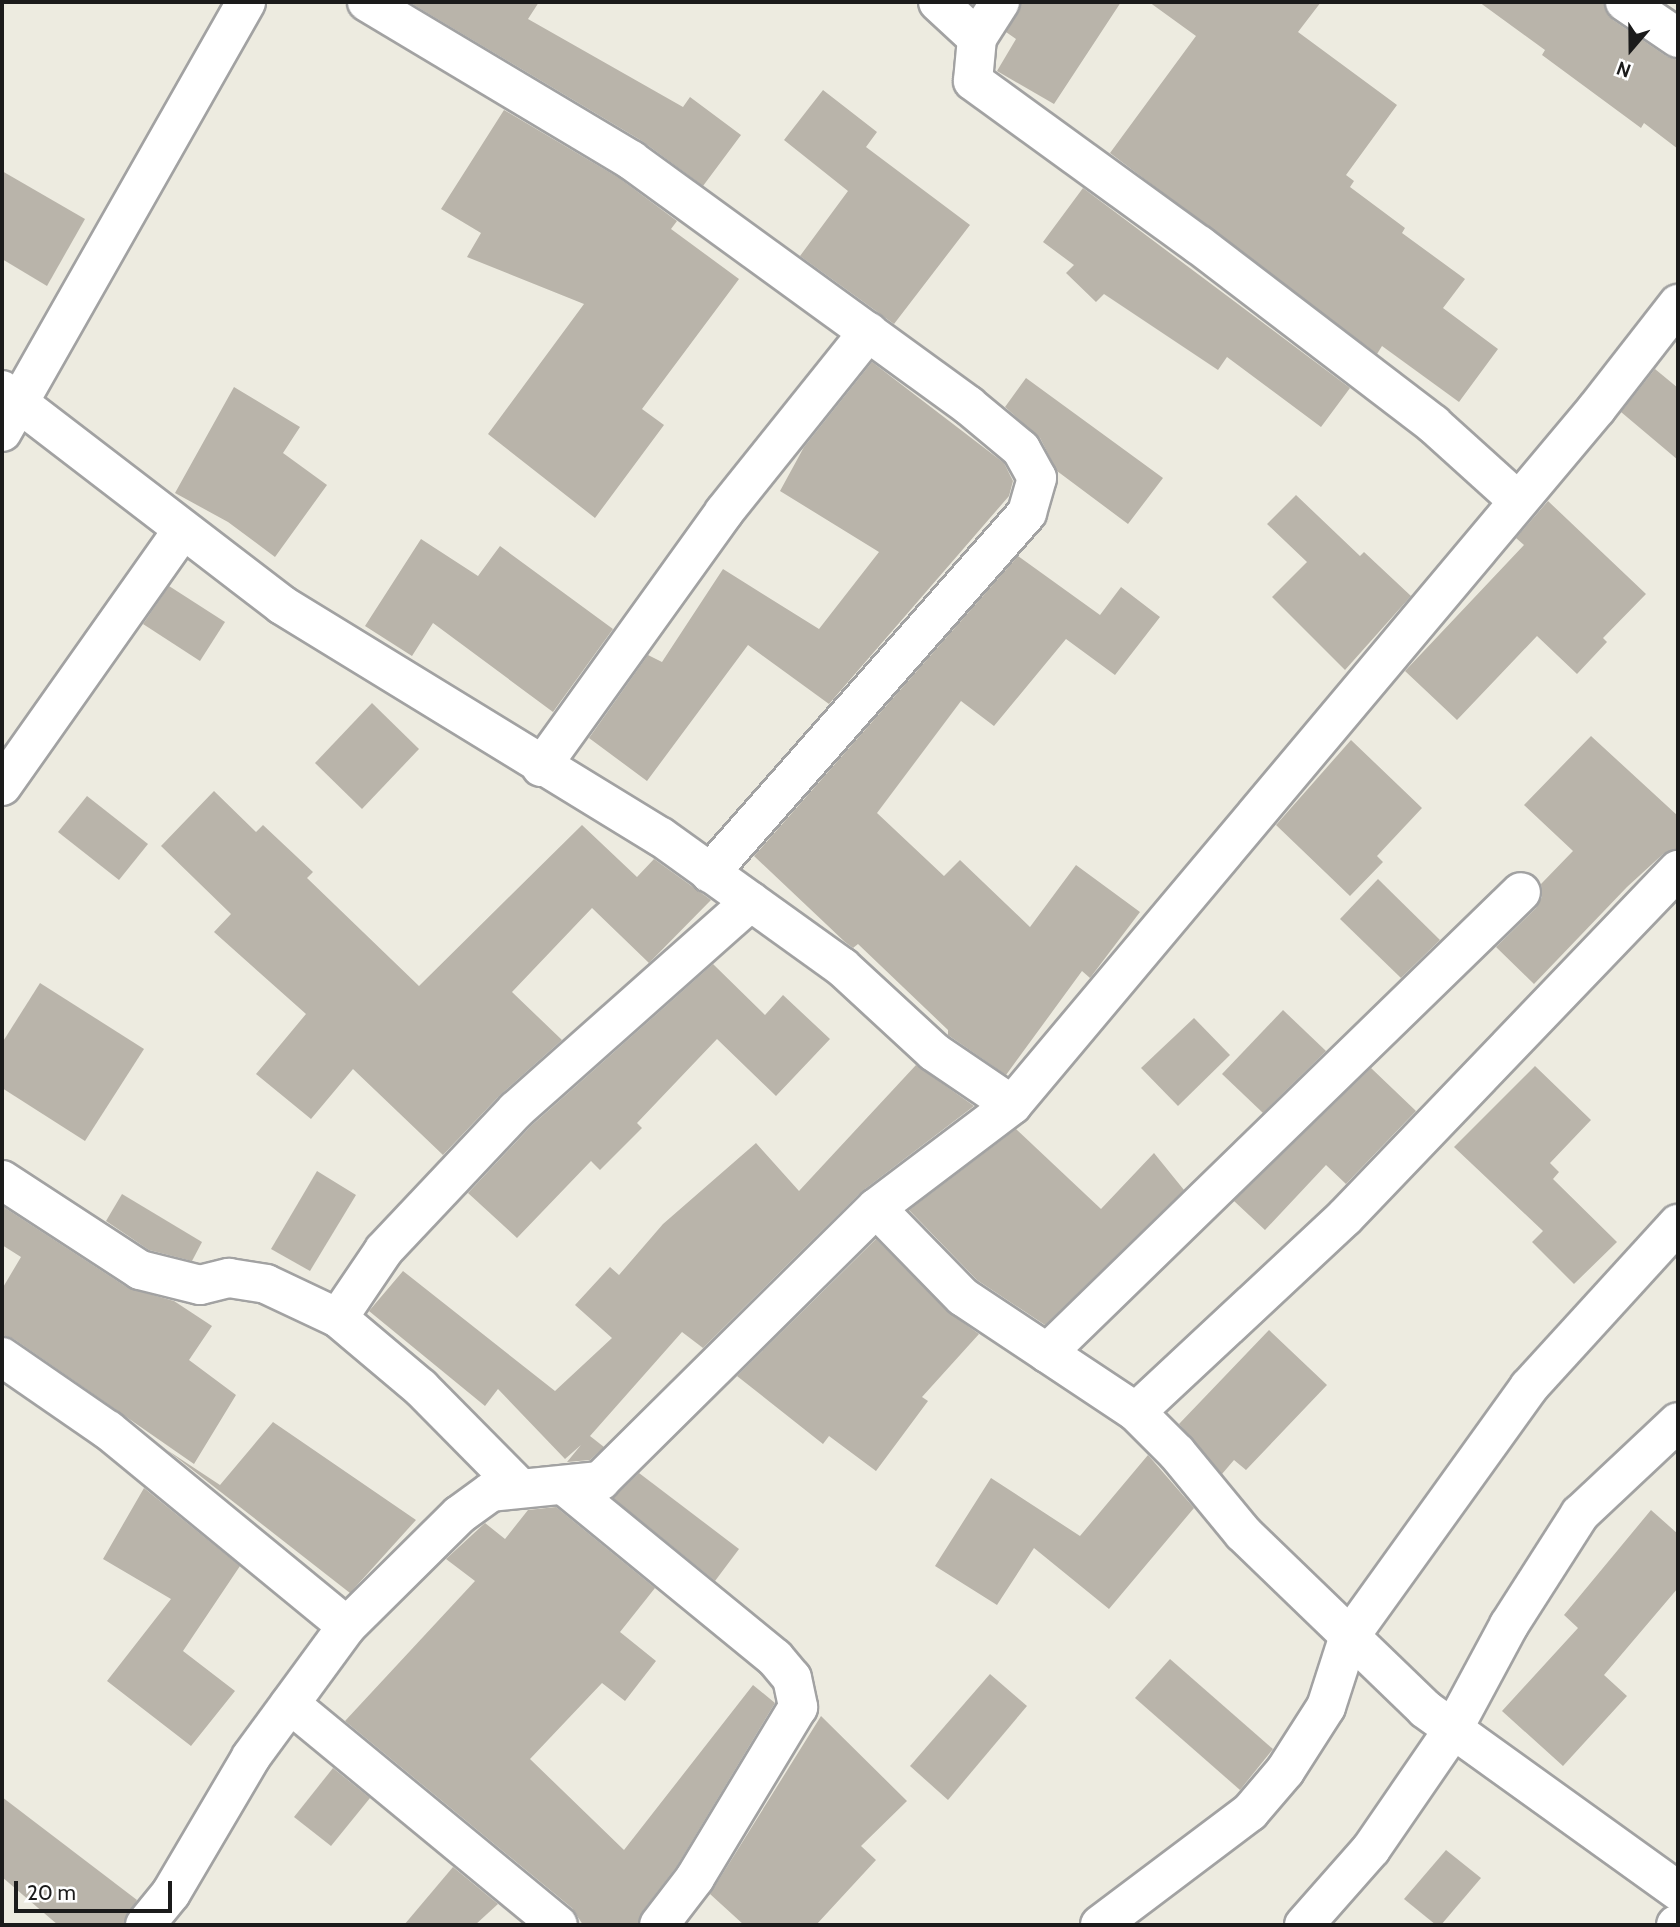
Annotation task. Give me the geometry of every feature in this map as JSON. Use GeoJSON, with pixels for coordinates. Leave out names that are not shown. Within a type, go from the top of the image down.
{"type":"FeatureCollection","features":[{"type":"Feature","properties":{"kind":"street"},"geometry":{"type":"LineString","coordinates":[[246,2],[8,409],[183,529],[282,605],[541,768],[661,837],[842,967],[934,1052],[1012,1105]]}},
{"type":"Feature","properties":{"kind":"street"},"geometry":{"type":"LineString","coordinates":[[367,2],[631,160],[868,332],[1021,449],[1037,478],[1027,513],[710,873]]}},
{"type":"Feature","properties":{"kind":"street"},"geometry":{"type":"LineString","coordinates":[[938,2],[977,37]]}},
{"type":"Feature","properties":{"kind":"street"},"geometry":{"type":"LineString","coordinates":[[1000,2],[977,37],[973,81],[1188,237],[1433,424],[1517,500]]}},
{"type":"Feature","properties":{"kind":"street"},"geometry":{"type":"LineString","coordinates":[[1625,2],[1678,38]]}},
{"type":"Feature","properties":{"kind":"street"},"geometry":{"type":"LineString","coordinates":[[145,1925],[171,1893],[251,1757],[347,1626],[458,1515],[491,1492],[519,1487],[566,1487],[600,1481],[876,1208],[1012,1105],[1517,500],[1597,408],[1678,304]]}},
{"type":"Feature","properties":{"kind":"street"},"geometry":{"type":"LineString","coordinates":[[541,768],[724,512],[868,332]]}},
{"type":"Feature","properties":{"kind":"street"},"geometry":{"type":"LineString","coordinates":[[2,786],[183,529]]}},
{"type":"Feature","properties":{"kind":"street"},"geometry":{"type":"LineString","coordinates":[[1136,1412],[1345,1217],[1678,870]]}},
{"type":"Feature","properties":{"kind":"street"},"geometry":{"type":"LineString","coordinates":[[1047,1353],[1521,892]]}},
{"type":"Feature","properties":{"kind":"street"},"geometry":{"type":"LineString","coordinates":[[338,1318],[384,1250],[516,1110],[751,901]]}},
{"type":"Feature","properties":{"kind":"street"},"geometry":{"type":"LineString","coordinates":[[2,1180],[140,1270],[169,1281],[200,1284],[229,1278],[266,1284],[338,1318],[421,1388],[519,1487]]}},
{"type":"Feature","properties":{"kind":"street"},"geometry":{"type":"LineString","coordinates":[[876,1208],[963,1297],[1136,1412],[1177,1453],[1243,1533],[1360,1651],[1438,1720],[1678,1891]]}},
{"type":"Feature","properties":{"kind":"street"},"geometry":{"type":"LineString","coordinates":[[1100,1925],[1250,1812],[1285,1771],[1529,1387],[1678,1224]]}},
{"type":"Feature","properties":{"kind":"street"},"geometry":{"type":"LineString","coordinates":[[2,1357],[108,1430],[347,1626]]}},
{"type":"Feature","properties":{"kind":"street"},"geometry":{"type":"LineString","coordinates":[[1304,1925],[1371,1849],[1438,1720],[1509,1625],[1580,1514],[1678,1422]]}},
{"type":"Feature","properties":{"kind":"street"},"geometry":{"type":"LineString","coordinates":[[566,1487],[775,1657],[792,1678],[798,1707],[717,1843],[659,1925]]}},
{"type":"Feature","properties":{"kind":"street"},"geometry":{"type":"LineString","coordinates":[[290,1704],[558,1925]]}},
{"type":"Feature","properties":{"kind":"building"},"geometry":{"type":"Polygon","coordinates":[[[409,2],[539,2],[528,19],[683,107],[690,97],[741,135],[703,186],[642,141],[409,2]]]}},
{"type":"Feature","properties":{"kind":"building"},"geometry":{"type":"Polygon","coordinates":[[[1022,2],[1121,2],[1054,104],[997,71],[1016,39],[1006,32],[1022,2]]]}},
{"type":"Feature","properties":{"kind":"building"},"geometry":{"type":"Polygon","coordinates":[[[1149,2],[1321,2],[1298,32],[1397,105],[1346,175],[1354,181],[1350,187],[1405,228],[1402,233],[1465,279],[1443,308],[1498,349],[1459,402],[1382,346],[1377,354],[1110,153],[1196,36],[1149,2]]]}},
{"type":"Feature","properties":{"kind":"building"},"geometry":{"type":"Polygon","coordinates":[[[1479,2],[1603,2],[1613,20],[1666,56],[1678,60],[1678,149],[1644,123],[1641,128],[1542,55],[1545,50],[1479,2]]]}},
{"type":"Feature","properties":{"kind":"building"},"geometry":{"type":"Polygon","coordinates":[[[823,90],[877,132],[866,147],[970,225],[894,324],[800,256],[848,191],[784,140],[823,90]]]}},
{"type":"Feature","properties":{"kind":"building"},"geometry":{"type":"Polygon","coordinates":[[[504,110],[619,178],[677,221],[671,229],[739,279],[642,409],[664,425],[595,518],[488,434],[584,304],[467,257],[481,233],[441,209],[504,110]]]}},
{"type":"Feature","properties":{"kind":"building"},"geometry":{"type":"Polygon","coordinates":[[[2,171],[85,219],[47,286],[2,259],[2,171]]]}},
{"type":"Feature","properties":{"kind":"building"},"geometry":{"type":"Polygon","coordinates":[[[1083,188],[1350,388],[1321,427],[1227,357],[1218,370],[1104,294],[1096,302],[1066,273],[1074,265],[1043,242],[1083,188]]]}},
{"type":"Feature","properties":{"kind":"building"},"geometry":{"type":"Polygon","coordinates":[[[872,362],[1004,463],[1013,481],[1009,496],[829,704],[748,645],[647,781],[589,738],[648,655],[662,662],[723,569],[819,629],[879,552],[780,491],[804,447],[872,362]]]}},
{"type":"Feature","properties":{"kind":"building"},"geometry":{"type":"Polygon","coordinates":[[[1655,369],[1678,388],[1678,460],[1621,412],[1655,369]]]}},
{"type":"Feature","properties":{"kind":"building"},"geometry":{"type":"Polygon","coordinates":[[[1026,378],[1163,478],[1128,524],[1057,471],[1040,438],[1005,407],[1026,378]]]}},
{"type":"Feature","properties":{"kind":"building"},"geometry":{"type":"Polygon","coordinates":[[[234,387],[300,427],[283,453],[327,485],[275,557],[228,522],[175,493],[234,387]]]}},
{"type":"Feature","properties":{"kind":"building"},"geometry":{"type":"Polygon","coordinates":[[[1296,495],[1360,556],[1364,552],[1411,596],[1345,670],[1272,597],[1307,562],[1267,524],[1296,495]]]}},
{"type":"Feature","properties":{"kind":"building"},"geometry":{"type":"Polygon","coordinates":[[[1548,501],[1646,594],[1603,638],[1607,642],[1577,674],[1537,636],[1457,720],[1405,671],[1524,545],[1516,538],[1548,501]]]}},
{"type":"Feature","properties":{"kind":"building"},"geometry":{"type":"Polygon","coordinates":[[[421,539],[478,576],[500,546],[613,629],[553,712],[433,623],[412,656],[365,626],[421,539]]]}},
{"type":"Feature","properties":{"kind":"building"},"geometry":{"type":"Polygon","coordinates":[[[1018,556],[1100,615],[1121,587],[1160,617],[1115,675],[1066,639],[994,726],[961,701],[877,813],[944,876],[960,860],[1030,927],[1076,865],[1140,912],[1090,978],[1082,971],[1006,1075],[948,1035],[948,1030],[858,944],[853,948],[845,942],[754,856],[1018,556]]]}},
{"type":"Feature","properties":{"kind":"building"},"geometry":{"type":"Polygon","coordinates":[[[169,586],[225,622],[200,661],[143,624],[169,586]]]}},
{"type":"Feature","properties":{"kind":"building"},"geometry":{"type":"Polygon","coordinates":[[[372,703],[419,749],[362,809],[315,763],[372,703]]]}},
{"type":"Feature","properties":{"kind":"building"},"geometry":{"type":"Polygon","coordinates":[[[1591,736],[1678,816],[1678,849],[1663,854],[1627,887],[1534,984],[1496,947],[1536,908],[1542,897],[1541,884],[1573,851],[1524,805],[1591,736]]]}},
{"type":"Feature","properties":{"kind":"building"},"geometry":{"type":"Polygon","coordinates":[[[1351,740],[1422,808],[1377,856],[1383,862],[1350,896],[1276,825],[1351,740]]]}},
{"type":"Feature","properties":{"kind":"building"},"geometry":{"type":"Polygon","coordinates":[[[214,791],[256,832],[263,825],[313,872],[307,878],[419,986],[582,825],[637,877],[654,859],[711,900],[649,963],[592,908],[512,992],[562,1040],[500,1095],[443,1155],[353,1069],[311,1119],[256,1074],[306,1014],[214,932],[231,914],[161,846],[214,791]]]}},
{"type":"Feature","properties":{"kind":"building"},"geometry":{"type":"Polygon","coordinates":[[[87,796],[148,844],[119,880],[58,832],[87,796]]]}},
{"type":"Feature","properties":{"kind":"building"},"geometry":{"type":"Polygon","coordinates":[[[1378,879],[1440,940],[1401,978],[1340,919],[1378,879]]]}},
{"type":"Feature","properties":{"kind":"building"},"geometry":{"type":"Polygon","coordinates":[[[713,964],[765,1015],[783,995],[830,1039],[776,1096],[717,1039],[637,1123],[642,1128],[600,1170],[591,1161],[517,1238],[468,1193],[531,1126],[713,964]]]}},
{"type":"Feature","properties":{"kind":"building"},"geometry":{"type":"Polygon","coordinates":[[[40,983],[144,1049],[85,1141],[2,1088],[2,1043],[40,983]]]}},
{"type":"Feature","properties":{"kind":"building"},"geometry":{"type":"Polygon","coordinates":[[[1283,1010],[1326,1051],[1263,1113],[1222,1074],[1283,1010]]]}},
{"type":"Feature","properties":{"kind":"building"},"geometry":{"type":"Polygon","coordinates":[[[1194,1018],[1230,1055],[1178,1106],[1141,1068],[1194,1018]]]}},
{"type":"Feature","properties":{"kind":"building"},"geometry":{"type":"Polygon","coordinates":[[[916,1065],[974,1106],[861,1192],[703,1348],[682,1332],[590,1436],[604,1447],[590,1460],[567,1462],[581,1445],[565,1459],[498,1389],[485,1406],[369,1311],[403,1271],[555,1391],[612,1338],[575,1305],[610,1267],[619,1275],[663,1224],[756,1143],[799,1191],[916,1065]]]}},
{"type":"Feature","properties":{"kind":"building"},"geometry":{"type":"Polygon","coordinates":[[[1535,1066],[1591,1120],[1550,1163],[1559,1172],[1553,1179],[1617,1242],[1574,1284],[1532,1242],[1543,1231],[1454,1147],[1535,1066]]]}},
{"type":"Feature","properties":{"kind":"building"},"geometry":{"type":"Polygon","coordinates":[[[1371,1068],[1416,1111],[1346,1184],[1326,1165],[1265,1230],[1234,1201],[1371,1068]]]}},
{"type":"Feature","properties":{"kind":"building"},"geometry":{"type":"Polygon","coordinates":[[[1016,1129],[1101,1209],[1154,1153],[1184,1190],[1045,1325],[977,1280],[909,1210],[1016,1129]]]}},
{"type":"Feature","properties":{"kind":"building"},"geometry":{"type":"Polygon","coordinates":[[[317,1171],[356,1195],[310,1271],[271,1249],[317,1171]]]}},
{"type":"Feature","properties":{"kind":"building"},"geometry":{"type":"Polygon","coordinates":[[[122,1194],[202,1242],[192,1261],[149,1250],[106,1221],[122,1194]]]}},
{"type":"Feature","properties":{"kind":"building"},"geometry":{"type":"Polygon","coordinates":[[[2,1206],[128,1288],[174,1301],[212,1326],[189,1360],[236,1395],[194,1464],[14,1339],[2,1335],[2,1289],[21,1257],[2,1245],[2,1206]]]}},
{"type":"Feature","properties":{"kind":"building"},"geometry":{"type":"Polygon","coordinates":[[[876,1239],[948,1312],[979,1334],[922,1397],[928,1401],[876,1471],[829,1436],[823,1444],[737,1376],[876,1239]]]}},
{"type":"Feature","properties":{"kind":"building"},"geometry":{"type":"Polygon","coordinates":[[[1269,1330],[1327,1385],[1246,1470],[1234,1460],[1222,1474],[1179,1424],[1269,1330]]]}},
{"type":"Feature","properties":{"kind":"building"},"geometry":{"type":"Polygon","coordinates":[[[273,1422],[416,1520],[350,1593],[167,1450],[220,1485],[273,1422]]]}},
{"type":"Feature","properties":{"kind":"building"},"geometry":{"type":"Polygon","coordinates":[[[1148,1455],[1194,1508],[1109,1609],[1034,1548],[997,1605],[935,1566],[991,1478],[1080,1536],[1148,1455]]]}},
{"type":"Feature","properties":{"kind":"building"},"geometry":{"type":"Polygon","coordinates":[[[639,1473],[739,1549],[715,1581],[613,1498],[639,1473]]]}},
{"type":"Feature","properties":{"kind":"building"},"geometry":{"type":"Polygon","coordinates":[[[144,1488],[240,1566],[183,1651],[235,1691],[191,1746],[107,1681],[171,1599],[103,1559],[144,1488]]]}},
{"type":"Feature","properties":{"kind":"building"},"geometry":{"type":"Polygon","coordinates":[[[556,1507],[655,1588],[620,1632],[656,1661],[625,1701],[602,1683],[530,1759],[624,1850],[753,1685],[775,1703],[677,1866],[642,1912],[638,1925],[583,1925],[572,1908],[345,1721],[475,1581],[446,1559],[485,1523],[505,1539],[528,1510],[556,1507]]]}},
{"type":"Feature","properties":{"kind":"building"},"geometry":{"type":"Polygon","coordinates":[[[1651,1510],[1678,1534],[1678,1588],[1604,1675],[1627,1696],[1563,1766],[1502,1711],[1578,1628],[1564,1615],[1651,1510]]]}},
{"type":"Feature","properties":{"kind":"building"},"geometry":{"type":"Polygon","coordinates":[[[1170,1659],[1273,1749],[1240,1790],[1135,1698],[1170,1659]]]}},
{"type":"Feature","properties":{"kind":"building"},"geometry":{"type":"Polygon","coordinates":[[[990,1674],[1027,1706],[948,1800],[910,1766],[990,1674]]]}},
{"type":"Feature","properties":{"kind":"building"},"geometry":{"type":"Polygon","coordinates":[[[821,1716],[907,1801],[861,1846],[876,1860],[816,1925],[744,1925],[710,1894],[821,1716]]]}},
{"type":"Feature","properties":{"kind":"building"},"geometry":{"type":"Polygon","coordinates":[[[333,1768],[370,1798],[331,1846],[294,1817],[333,1768]]]}},
{"type":"Feature","properties":{"kind":"building"},"geometry":{"type":"Polygon","coordinates":[[[2,1797],[137,1900],[124,1925],[58,1925],[2,1877],[2,1797]]]}},
{"type":"Feature","properties":{"kind":"building"},"geometry":{"type":"Polygon","coordinates":[[[1446,1850],[1481,1878],[1441,1925],[1436,1925],[1404,1899],[1446,1850]]]}},
{"type":"Feature","properties":{"kind":"building"},"geometry":{"type":"Polygon","coordinates":[[[453,1867],[498,1904],[475,1925],[404,1925],[453,1867]]]}}]}
